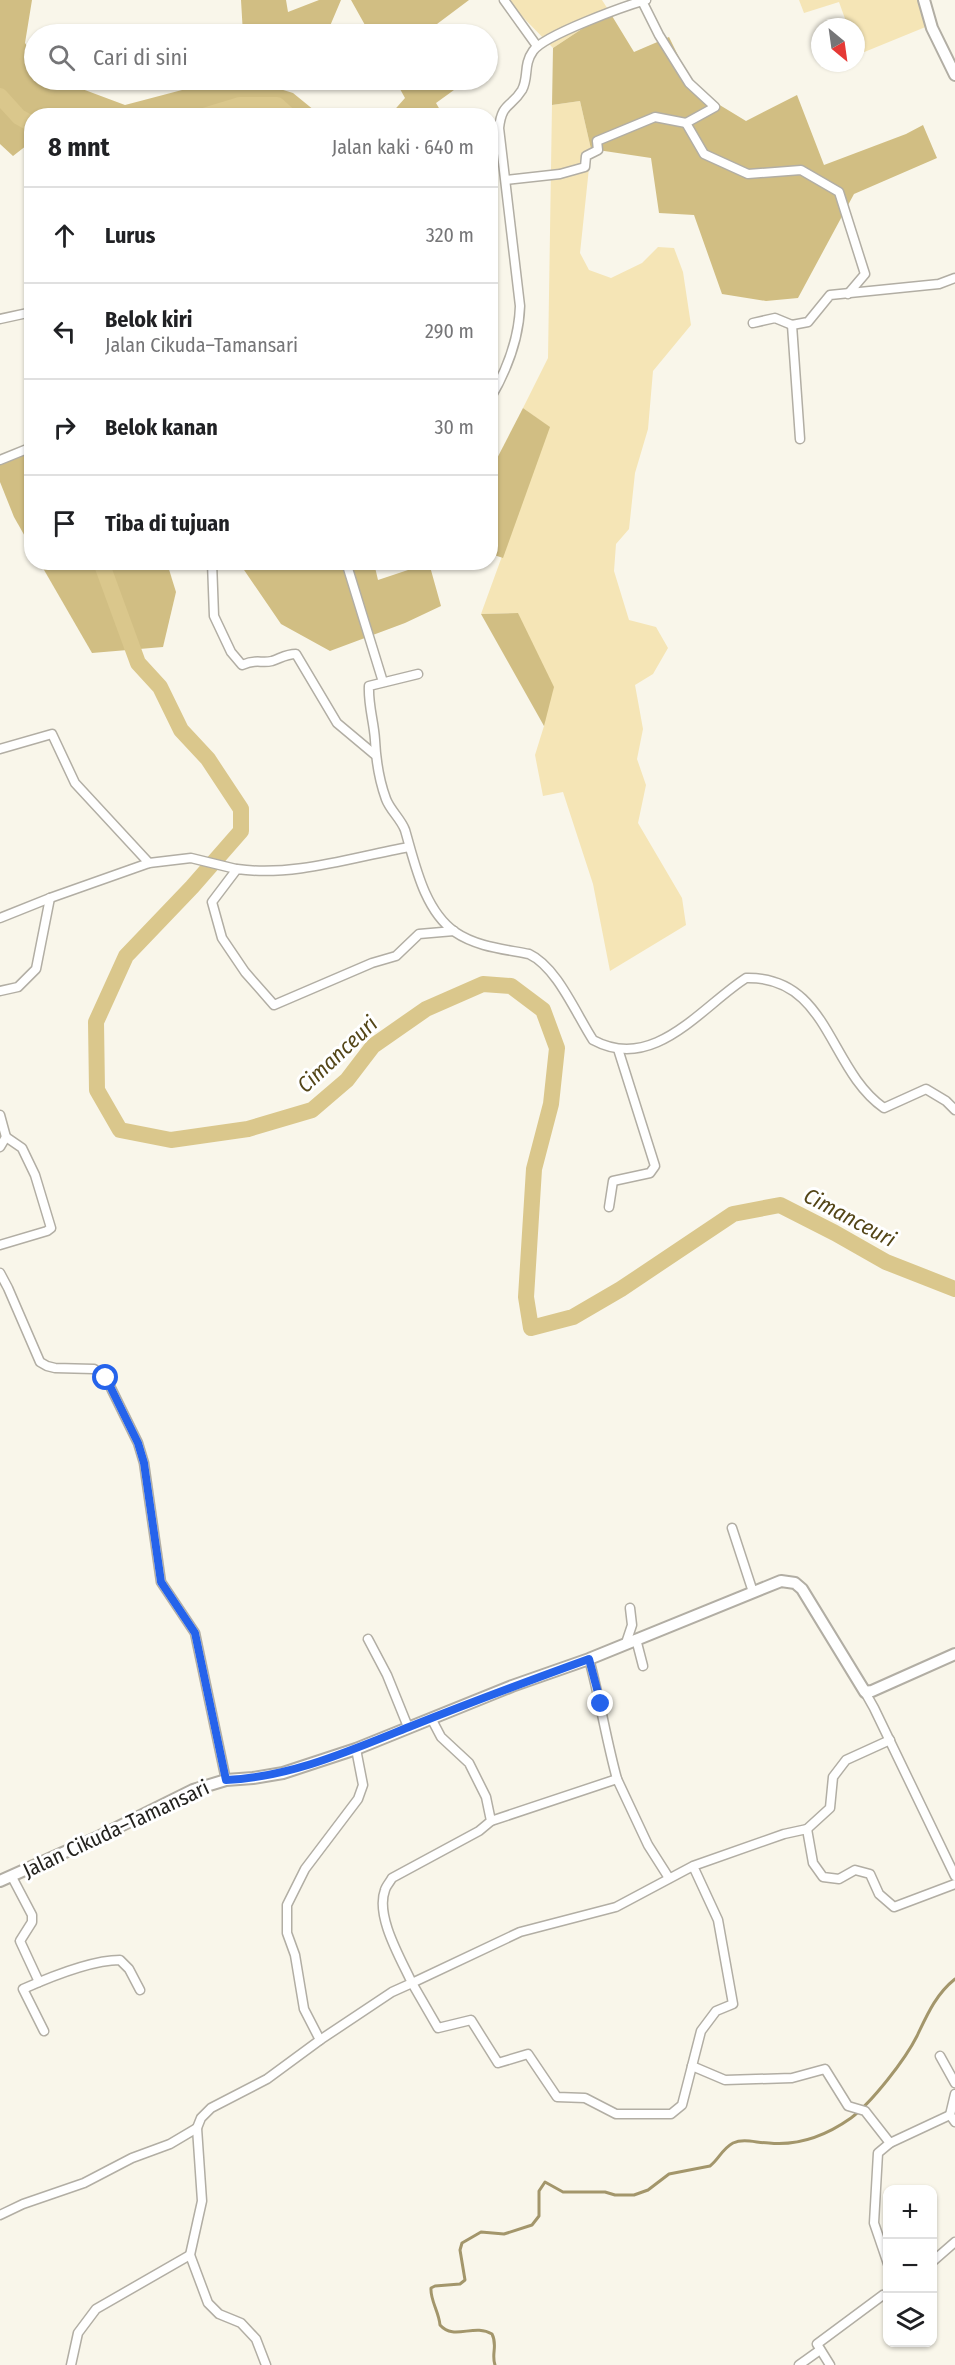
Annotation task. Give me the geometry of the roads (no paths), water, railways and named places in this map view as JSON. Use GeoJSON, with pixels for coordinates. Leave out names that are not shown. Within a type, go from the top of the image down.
{"type":"FeatureCollection","features":[{"type":"Feature","properties":{"kind":"street"},"geometry":{"type":"LineString","coordinates":[[504,0],[537,46]]}},
{"type":"Feature","properties":{"kind":"street"},"geometry":{"type":"LineString","coordinates":[[924,0],[932,28],[955,75]]}},
{"type":"Feature","properties":{"kind":"street"},"geometry":{"type":"LineString","coordinates":[[498,382],[516,344],[520,324],[520,306],[499,128],[501,115],[504,108],[521,91],[526,62],[537,46],[598,16],[644,1],[659,35],[688,83],[715,107],[686,123],[655,117],[597,141],[598,150],[586,156],[585,167],[560,174],[506,180]]}},
{"type":"Feature","properties":{"kind":"street"},"geometry":{"type":"LineString","coordinates":[[686,123],[704,154],[748,174],[801,170],[839,192],[865,274],[848,294]]}},
{"type":"Feature","properties":{"kind":"street"},"geometry":{"type":"LineString","coordinates":[[753,323],[775,318],[792,325],[808,322],[830,296],[939,284],[955,278]]}},
{"type":"Feature","properties":{"kind":"street"},"geometry":{"type":"LineString","coordinates":[[0,319],[24,314]]}},
{"type":"Feature","properties":{"kind":"street"},"geometry":{"type":"LineString","coordinates":[[792,325],[800,439]]}},
{"type":"Feature","properties":{"kind":"street"},"geometry":{"type":"LineString","coordinates":[[0,460],[24,450]]}},
{"type":"Feature","properties":{"kind":"street"},"geometry":{"type":"LineString","coordinates":[[212,570],[214,616],[238,663],[242,665],[254,660],[269,662],[288,654],[296,654],[337,723],[374,754]]}},
{"type":"Feature","properties":{"kind":"street"},"geometry":{"type":"LineString","coordinates":[[348,570],[383,682]]}},
{"type":"Feature","properties":{"kind":"street"},"geometry":{"type":"LineString","coordinates":[[418,674],[369,686],[374,754],[387,801],[404,827],[417,873],[442,920],[454,931],[477,944],[537,957],[552,971],[593,1040],[603,1046],[618,1049],[641,1047],[670,1037],[746,978],[757,978],[796,991],[812,1006],[851,1074],[870,1099],[884,1108],[926,1089],[946,1101],[955,1110]]}},
{"type":"Feature","properties":{"kind":"street"},"geometry":{"type":"LineString","coordinates":[[0,748],[52,734],[75,783],[149,863]]}},
{"type":"Feature","properties":{"kind":"street"},"geometry":{"type":"LineString","coordinates":[[409,847],[330,864],[257,872],[237,869],[212,902],[222,938],[245,972],[274,1005],[372,963],[396,956],[419,934],[454,931]]}},
{"type":"Feature","properties":{"kind":"street"},"geometry":{"type":"LineString","coordinates":[[0,918],[149,863],[191,858],[236,869]]}},
{"type":"Feature","properties":{"kind":"street"},"geometry":{"type":"LineString","coordinates":[[0,991],[18,987],[36,969],[50,898]]}},
{"type":"Feature","properties":{"kind":"street"},"geometry":{"type":"LineString","coordinates":[[609,1207],[613,1181],[650,1173],[655,1166],[618,1049]]}},
{"type":"Feature","properties":{"kind":"street"},"geometry":{"type":"LineString","coordinates":[[0,1115],[6,1137],[22,1148],[35,1175],[51,1228],[0,1245]]}},
{"type":"Feature","properties":{"kind":"street"},"geometry":{"type":"LineString","coordinates":[[0,1147],[6,1137]]}},
{"type":"Feature","properties":{"kind":"street"},"geometry":{"type":"LineString","coordinates":[[0,1274],[40,1362],[47,1366],[94,1369],[106,1378],[138,1443],[144,1463],[161,1582],[195,1633],[226,1780]]}},
{"type":"Feature","properties":{"kind":"street"},"geometry":{"type":"LineString","coordinates":[[732,1528],[753,1592]]}},
{"type":"Feature","properties":{"kind":"street","name":"Jalan Cikuda–Tamansari"},"geometry":{"type":"LineString","coordinates":[[0,1881],[194,1791],[226,1780],[283,1773],[356,1749],[431,1718],[589,1659],[781,1581],[795,1582],[802,1589],[864,1692]]}},
{"type":"Feature","properties":{"kind":"street"},"geometry":{"type":"LineString","coordinates":[[630,1608],[631,1641],[643,1666]]}},
{"type":"Feature","properties":{"kind":"street"},"geometry":{"type":"LineString","coordinates":[[368,1639],[387,1675],[408,1727]]}},
{"type":"Feature","properties":{"kind":"street"},"geometry":{"type":"LineString","coordinates":[[955,1654],[872,1691],[864,1692],[890,1740],[955,1876]]}},
{"type":"Feature","properties":{"kind":"street"},"geometry":{"type":"LineString","coordinates":[[589,1659],[617,1779],[648,1845],[669,1878]]}},
{"type":"Feature","properties":{"kind":"street"},"geometry":{"type":"LineString","coordinates":[[431,1718],[441,1737],[469,1764],[486,1797],[491,1821]]}},
{"type":"Feature","properties":{"kind":"street"},"geometry":{"type":"LineString","coordinates":[[266,2365],[256,2338],[241,2323],[219,2314],[208,2303],[190,2255],[202,2201],[197,2128],[201,2118],[211,2108],[267,2079],[392,1992],[520,1932],[616,1907],[693,1866],[784,1834],[807,1829],[830,1808],[833,1777],[846,1760],[890,1740]]}},
{"type":"Feature","properties":{"kind":"street"},"geometry":{"type":"LineString","coordinates":[[320,2040],[304,2009],[295,1955],[287,1933],[287,1905],[305,1869],[358,1799],[363,1785],[356,1749]]}},
{"type":"Feature","properties":{"kind":"street"},"geometry":{"type":"LineString","coordinates":[[617,1779],[491,1821],[479,1831],[392,1878],[384,1891],[384,1916],[392,1941],[412,1983],[438,2028],[471,2020],[498,2063],[528,2054],[557,2097],[585,2098],[616,2114],[671,2114],[682,2105],[701,2031],[716,2011],[734,2004],[718,1920],[693,1866]]}},
{"type":"Feature","properties":{"kind":"street"},"geometry":{"type":"LineString","coordinates":[[807,1829],[813,1863],[823,1877],[839,1879],[855,1870],[870,1874],[879,1894],[894,1906],[955,1884]]}},
{"type":"Feature","properties":{"kind":"street"},"geometry":{"type":"LineString","coordinates":[[12,1877],[32,1915],[32,1922],[20,1937],[20,1941],[39,1982]]}},
{"type":"Feature","properties":{"kind":"street"},"geometry":{"type":"LineString","coordinates":[[44,2031],[23,1989],[39,1982],[92,1965],[120,1960],[129,1969],[140,1990]]}},
{"type":"Feature","properties":{"kind":"street"},"geometry":{"type":"LineString","coordinates":[[940,2056],[955,2083]]}},
{"type":"Feature","properties":{"kind":"street"},"geometry":{"type":"LineString","coordinates":[[692,2066],[725,2080],[792,2078],[825,2068],[848,2106],[865,2111],[890,2143]]}},
{"type":"Feature","properties":{"kind":"street"},"geometry":{"type":"LineString","coordinates":[[883,2249],[874,2223],[878,2153],[890,2143],[953,2119],[955,2094]]}},
{"type":"Feature","properties":{"kind":"street"},"geometry":{"type":"LineString","coordinates":[[0,2215],[23,2204],[84,2183],[132,2158],[170,2144],[197,2128]]}},
{"type":"Feature","properties":{"kind":"street"},"geometry":{"type":"LineString","coordinates":[[937,2258],[955,2242]]}},
{"type":"Feature","properties":{"kind":"street"},"geometry":{"type":"LineString","coordinates":[[71,2365],[78,2333],[96,2309],[190,2255]]}},
{"type":"Feature","properties":{"kind":"street"},"geometry":{"type":"LineString","coordinates":[[830,2365],[817,2344],[883,2295]]}},
{"type":"Feature","properties":{"kind":"street"},"geometry":{"type":"LineString","coordinates":[[799,2365],[820,2350]]}},
{"type":"Feature","properties":{"kind":"waterway","name":"Cimanceuri"},"geometry":{"type":"LineString","coordinates":[[0,96],[24,120]]}},
{"type":"Feature","properties":{"kind":"waterway","name":"Cimanceuri"},"geometry":{"type":"LineString","coordinates":[[230,108],[240,105],[277,105],[280,108]]}},
{"type":"Feature","properties":{"kind":"waterway","name":"Cimanceuri"},"geometry":{"type":"LineString","coordinates":[[104,570],[138,663],[160,687],[181,730],[208,759],[241,809],[241,831],[192,887],[126,956],[96,1022],[97,1090],[120,1130],[171,1140],[248,1129],[312,1110],[347,1080],[373,1046],[426,1009],[483,984],[511,986],[543,1010],[557,1048],[551,1104],[534,1169],[526,1297],[531,1328],[573,1317],[621,1289],[733,1214],[780,1205],[886,1262],[955,1289]]}},
{"type":"Feature","properties":{"kind":"waterway"},"geometry":{"type":"LineString","coordinates":[[495,2365],[492,2334],[478,2330],[458,2332],[446,2330],[440,2325],[432,2297],[431,2288],[460,2284],[465,2280],[460,2250],[462,2243],[481,2232],[504,2234],[532,2225],[539,2216],[539,2191],[545,2182],[563,2192],[634,2195],[648,2190],[669,2174],[710,2166],[733,2143],[746,2141],[791,2143],[832,2130],[859,2111],[887,2080],[912,2046],[937,1998],[955,1979]]}}]}
